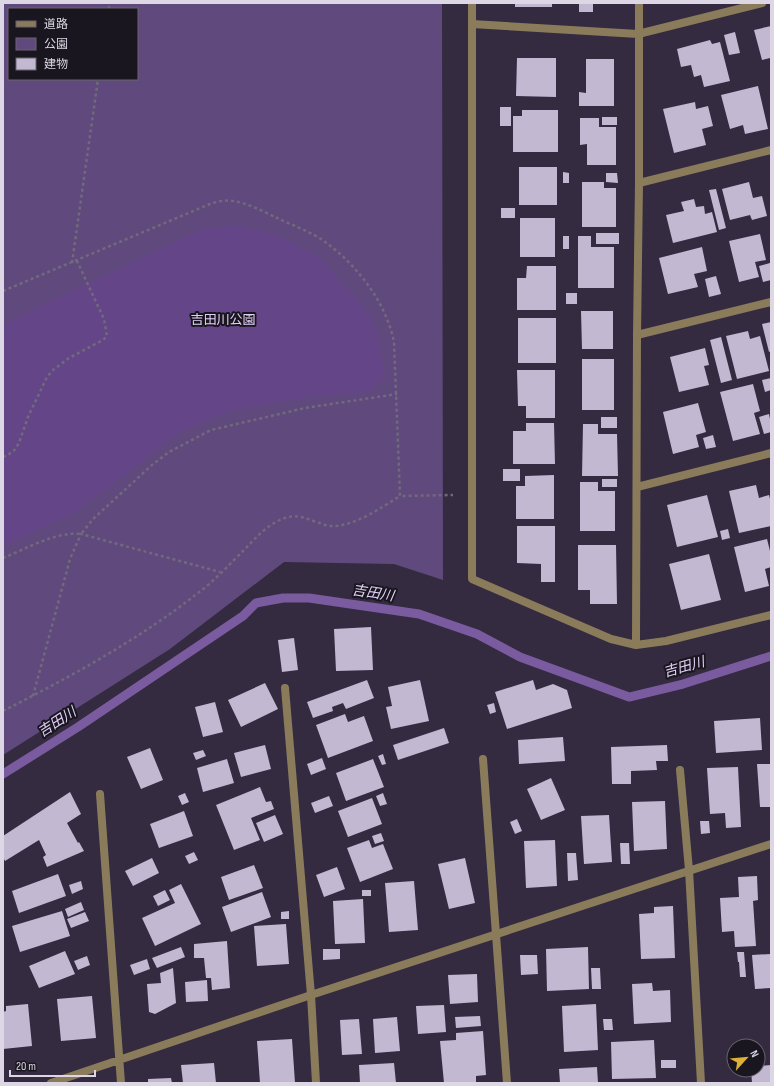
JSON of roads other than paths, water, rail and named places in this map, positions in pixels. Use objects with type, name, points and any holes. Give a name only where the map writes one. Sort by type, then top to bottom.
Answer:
[{"type":"street","points":[[472,3],[472,579],[611,639],[636,645],[666,641],[771,615]]},
{"type":"street","points":[[636,645],[639,3]]},
{"type":"street","points":[[472,24],[638,34],[762,3]]},
{"type":"street","points":[[639,183],[771,150]]},
{"type":"street","points":[[637,335],[771,302]]},
{"type":"street","points":[[637,487],[771,454]]},
{"type":"street","points":[[285,688],[311,995],[316,1083]]},
{"type":"street","points":[[483,759],[508,1083]]},
{"type":"street","points":[[680,770],[689,870],[701,1083]]},
{"type":"street","points":[[100,794],[121,1083]]},
{"type":"street","points":[[51,1083],[120,1061],[311,995],[771,844]]},
{"type":"waterway","name":"吉田川","points":[[3,774],[78,727],[243,616],[256,603],[283,598],[309,598],[419,614],[477,634],[520,657],[629,697],[683,684],[771,656]]},
{"type":"park label","name":"吉田川公園","points":[[223,320]]}]
